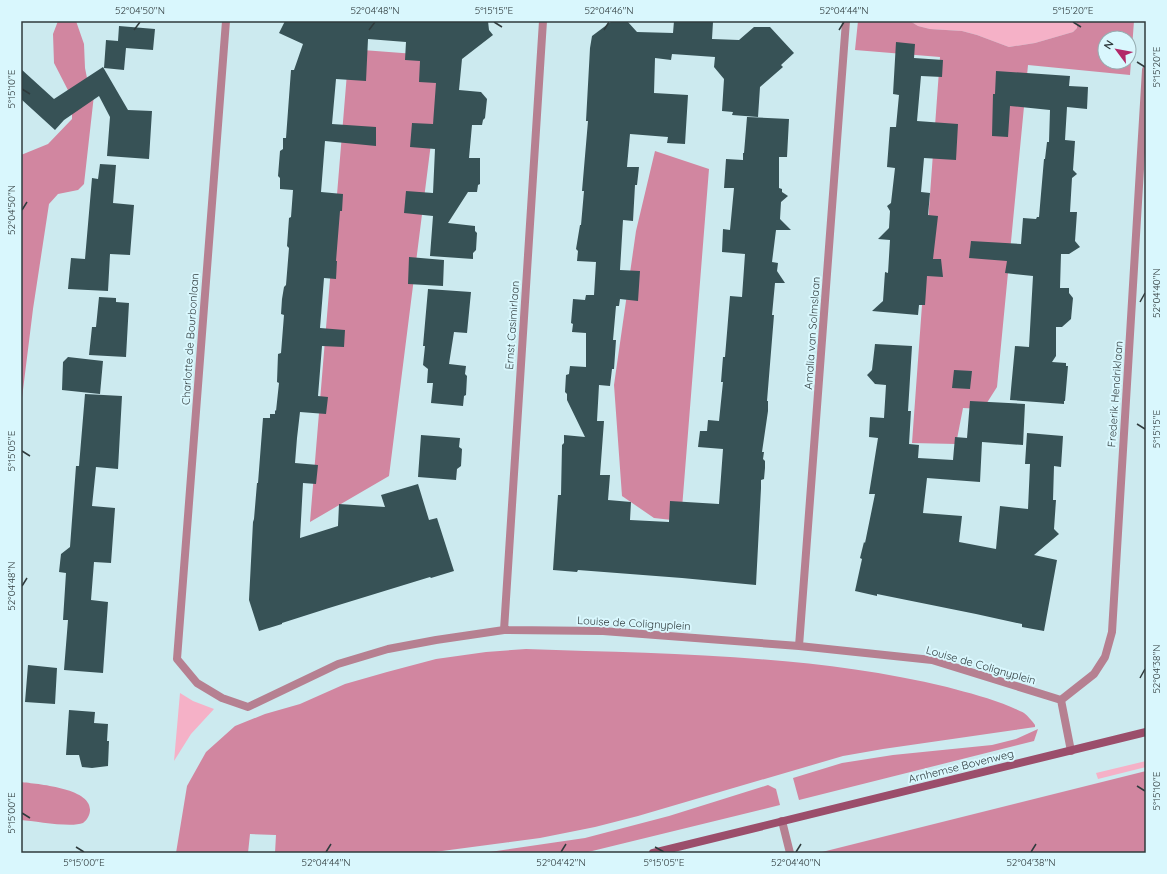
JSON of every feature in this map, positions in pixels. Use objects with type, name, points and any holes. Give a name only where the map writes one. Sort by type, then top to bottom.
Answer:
[{"type":"main road","name":"Arnhemse Bovenweg","points":[[653,853],[1146,732]]},
{"type":"street","name":"Charlotte de Bourbonlaan","points":[[177,659],[226,21]]},
{"type":"street","name":"Ernst Casimirlaan","points":[[504,630],[543,21]]},
{"type":"street","name":"Amalia van Solmslaan","points":[[799,646],[846,21]]},
{"type":"street","name":"Frederik Hendriklaan","points":[[1061,700],[1094,674],[1105,657],[1112,632],[1146,70]]},
{"type":"street","name":"Louise de Colignyplein","points":[[177,659],[197,683],[222,698],[248,707],[338,664],[388,649],[504,630],[603,631],[799,646],[932,660],[1061,700]]},
{"type":"street","points":[[1061,700],[1071,751]]},
{"type":"street","points":[[782,821],[790,853]]},
{"type":"shaded area","points":[[58,21],[76,21],[84,44],[87,78],[94,95],[84,184],[78,190],[58,194],[49,204],[33,309],[21,406],[21,155],[48,144],[72,119],[72,98],[54,63],[53,34]]},
{"type":"shaded area","points":[[858,21],[910,21],[918,26],[930,29],[962,31],[1009,47],[1035,43],[1073,32],[1077,28],[1077,21],[1134,21],[1133,30],[1097,30],[1097,70],[1130,70],[1130,75],[1028,65],[997,387],[983,409],[963,408],[956,444],[912,443],[940,57],[855,50]]},
{"type":"shaded area","points":[[910,21],[1077,21],[1077,28],[1073,32],[1035,43],[1009,47],[962,31],[930,29],[918,26]]},
{"type":"shaded area","points":[[349,49],[442,56],[389,476],[310,522]]},
{"type":"shaded area","points":[[655,151],[709,169],[681,521],[654,518],[622,496],[614,385],[636,231]]},
{"type":"shaded area","points":[[526,649],[738,658],[843,668],[895,676],[947,687],[987,698],[1024,713],[1033,722],[1035,727],[843,756],[638,816],[595,827],[540,838],[427,853],[275,853],[276,835],[250,834],[248,853],[176,853],[187,786],[206,752],[235,726],[265,714],[300,704],[345,684],[436,659],[486,652]]},
{"type":"shaded area","points":[[180,693],[193,701],[214,709],[191,734],[174,761]]},
{"type":"shaded area","points":[[1038,729],[1034,741],[799,800],[793,778],[842,763],[893,755],[992,745],[1016,739]]},
{"type":"shaded area","points":[[1146,761],[1146,767],[1098,779],[1096,773]]},
{"type":"shaded area","points":[[1146,771],[1146,853],[818,853]]},
{"type":"shaded area","points":[[21,782],[62,788],[73,792],[82,797],[88,803],[90,810],[88,817],[83,823],[70,825],[21,820]]},
{"type":"shaded area","points":[[768,785],[776,789],[780,805],[584,853],[483,853],[585,838],[669,816]]},
{"type":"building","points":[[285,21],[488,21],[489,30],[493,35],[462,59],[459,90],[481,92],[487,99],[485,118],[482,125],[472,125],[469,158],[480,158],[480,184],[478,185],[477,192],[468,192],[448,223],[475,226],[475,231],[477,233],[476,250],[473,253],[473,259],[430,256],[433,216],[404,213],[406,191],[433,193],[435,149],[410,147],[412,123],[433,124],[436,83],[419,82],[420,61],[405,60],[406,42],[368,39],[366,81],[336,79],[332,124],[376,127],[376,146],[325,141],[321,192],[343,194],[342,211],[340,211],[336,279],[324,278],[320,328],[345,330],[344,347],[322,346],[318,396],[328,397],[326,414],[300,412],[295,463],[318,465],[316,484],[303,483],[300,538],[338,526],[339,504],[385,507],[381,495],[418,484],[429,520],[437,518],[454,571],[329,608],[259,631],[249,600],[253,522],[258,483],[263,418],[270,418],[270,414],[275,414],[275,410],[276,411],[279,383],[277,382],[278,354],[281,353],[284,315],[281,314],[282,299],[284,287],[286,285],[289,248],[287,246],[289,218],[291,217],[293,190],[280,189],[280,178],[278,176],[280,151],[283,149],[283,138],[286,138],[291,70],[294,70],[303,44],[279,33]]},
{"type":"building","points":[[612,21],[627,21],[637,32],[673,33],[674,21],[713,22],[712,39],[739,40],[754,27],[770,27],[794,53],[781,65],[783,67],[760,87],[758,117],[732,115],[733,112],[722,111],[724,79],[714,67],[715,57],[672,54],[671,60],[655,58],[654,93],[688,95],[685,144],[667,143],[668,137],[630,134],[627,167],[639,167],[637,185],[635,185],[633,221],[623,220],[620,270],[640,271],[638,301],[620,299],[619,306],[616,306],[613,340],[616,340],[614,369],[612,369],[610,386],[599,385],[597,421],[604,421],[600,475],[610,475],[608,500],[631,502],[630,520],[669,522],[670,501],[719,504],[723,449],[698,447],[700,431],[707,431],[708,420],[719,421],[723,382],[721,382],[723,357],[725,357],[730,296],[742,297],[745,254],[722,252],[723,229],[730,230],[734,188],[724,188],[726,159],[743,160],[747,117],[789,119],[787,157],[779,157],[779,188],[782,189],[782,192],[788,196],[781,202],[780,219],[791,230],[776,230],[772,262],[778,263],[777,271],[785,283],[775,283],[767,401],[768,411],[762,452],[764,452],[763,459],[765,461],[765,468],[764,479],[761,480],[756,585],[578,570],[577,572],[553,570],[558,495],[561,495],[562,445],[564,443],[564,435],[585,437],[567,400],[567,394],[565,392],[566,375],[569,374],[570,366],[586,367],[586,333],[572,332],[573,324],[571,323],[573,299],[585,300],[586,295],[594,295],[596,262],[577,261],[578,251],[576,249],[581,225],[584,191],[582,191],[588,121],[586,121],[590,48],[592,36]]},
{"type":"building","points":[[119,26],[155,29],[153,50],[126,48],[124,70],[104,68],[106,40],[118,41]]},
{"type":"building","points":[[896,42],[915,44],[914,58],[943,60],[942,77],[921,76],[917,121],[958,124],[956,160],[924,158],[921,192],[930,193],[928,215],[938,216],[933,259],[941,259],[943,277],[927,276],[925,305],[919,305],[918,315],[872,311],[883,301],[885,272],[888,273],[890,240],[878,239],[889,228],[890,211],[887,206],[891,203],[895,168],[887,167],[890,127],[896,127],[899,95],[893,94]]},
{"type":"building","points":[[103,67],[128,110],[152,111],[149,159],[107,156],[110,117],[99,96],[64,120],[55,130],[21,99],[21,69],[54,99]]},
{"type":"building","points":[[996,71],[1070,76],[1069,86],[1088,87],[1087,109],[1067,107],[1065,140],[1075,141],[1073,170],[1077,174],[1072,178],[1070,212],[1077,212],[1075,241],[1080,247],[1069,254],[1061,254],[1060,288],[1069,288],[1069,293],[1073,298],[1071,319],[1062,327],[1056,327],[1056,356],[1052,362],[1066,363],[1066,366],[1068,366],[1064,404],[1010,400],[1015,346],[1029,347],[1033,276],[1005,273],[1007,261],[969,258],[971,241],[1021,244],[1023,218],[1036,219],[1039,217],[1044,159],[1047,142],[1049,142],[1050,110],[1010,106],[1008,137],[992,136],[993,94],[995,94]]},
{"type":"building","points":[[100,164],[116,165],[113,203],[134,205],[130,255],[110,254],[108,291],[68,289],[71,258],[85,259],[92,178],[98,179]]},
{"type":"building","points":[[409,257],[444,260],[443,286],[408,284]]},
{"type":"building","points":[[428,289],[471,292],[467,333],[454,332],[449,364],[466,366],[466,395],[464,396],[463,406],[431,403],[433,383],[427,383],[428,369],[423,365],[425,346],[423,346]]},
{"type":"building","points":[[99,297],[116,298],[116,302],[129,303],[126,357],[89,355],[92,327],[96,327]]},
{"type":"building","points":[[875,344],[912,346],[908,411],[911,411],[909,444],[919,445],[918,458],[953,460],[955,437],[967,438],[970,401],[1025,404],[1023,445],[982,442],[980,482],[927,478],[923,513],[962,516],[959,542],[996,549],[1000,506],[1028,509],[1030,464],[1025,464],[1027,433],[1063,436],[1061,467],[1054,466],[1053,500],[1056,500],[1054,529],[1059,534],[1034,555],[1057,560],[1044,631],[1022,627],[1022,624],[976,614],[855,591],[862,559],[860,558],[864,542],[865,543],[875,494],[869,494],[878,438],[869,437],[870,417],[884,418],[886,385],[875,384],[867,375],[872,370]]},
{"type":"building","points":[[68,357],[103,361],[100,394],[62,390],[63,362]]},
{"type":"building","points":[[954,370],[972,371],[970,389],[952,388]]},
{"type":"building","points":[[85,394],[122,396],[118,469],[96,467],[92,506],[115,508],[111,563],[94,562],[91,600],[108,602],[103,673],[64,670],[68,620],[63,620],[66,573],[59,572],[61,554],[70,547],[76,466],[79,466]]},
{"type":"building","points":[[421,435],[460,438],[459,447],[462,449],[461,466],[457,469],[456,480],[418,477]]},
{"type":"building","points":[[28,665],[57,668],[55,704],[25,702]]},
{"type":"building","points":[[69,710],[95,712],[94,723],[108,724],[108,766],[92,768],[82,767],[79,755],[66,755]]}]
